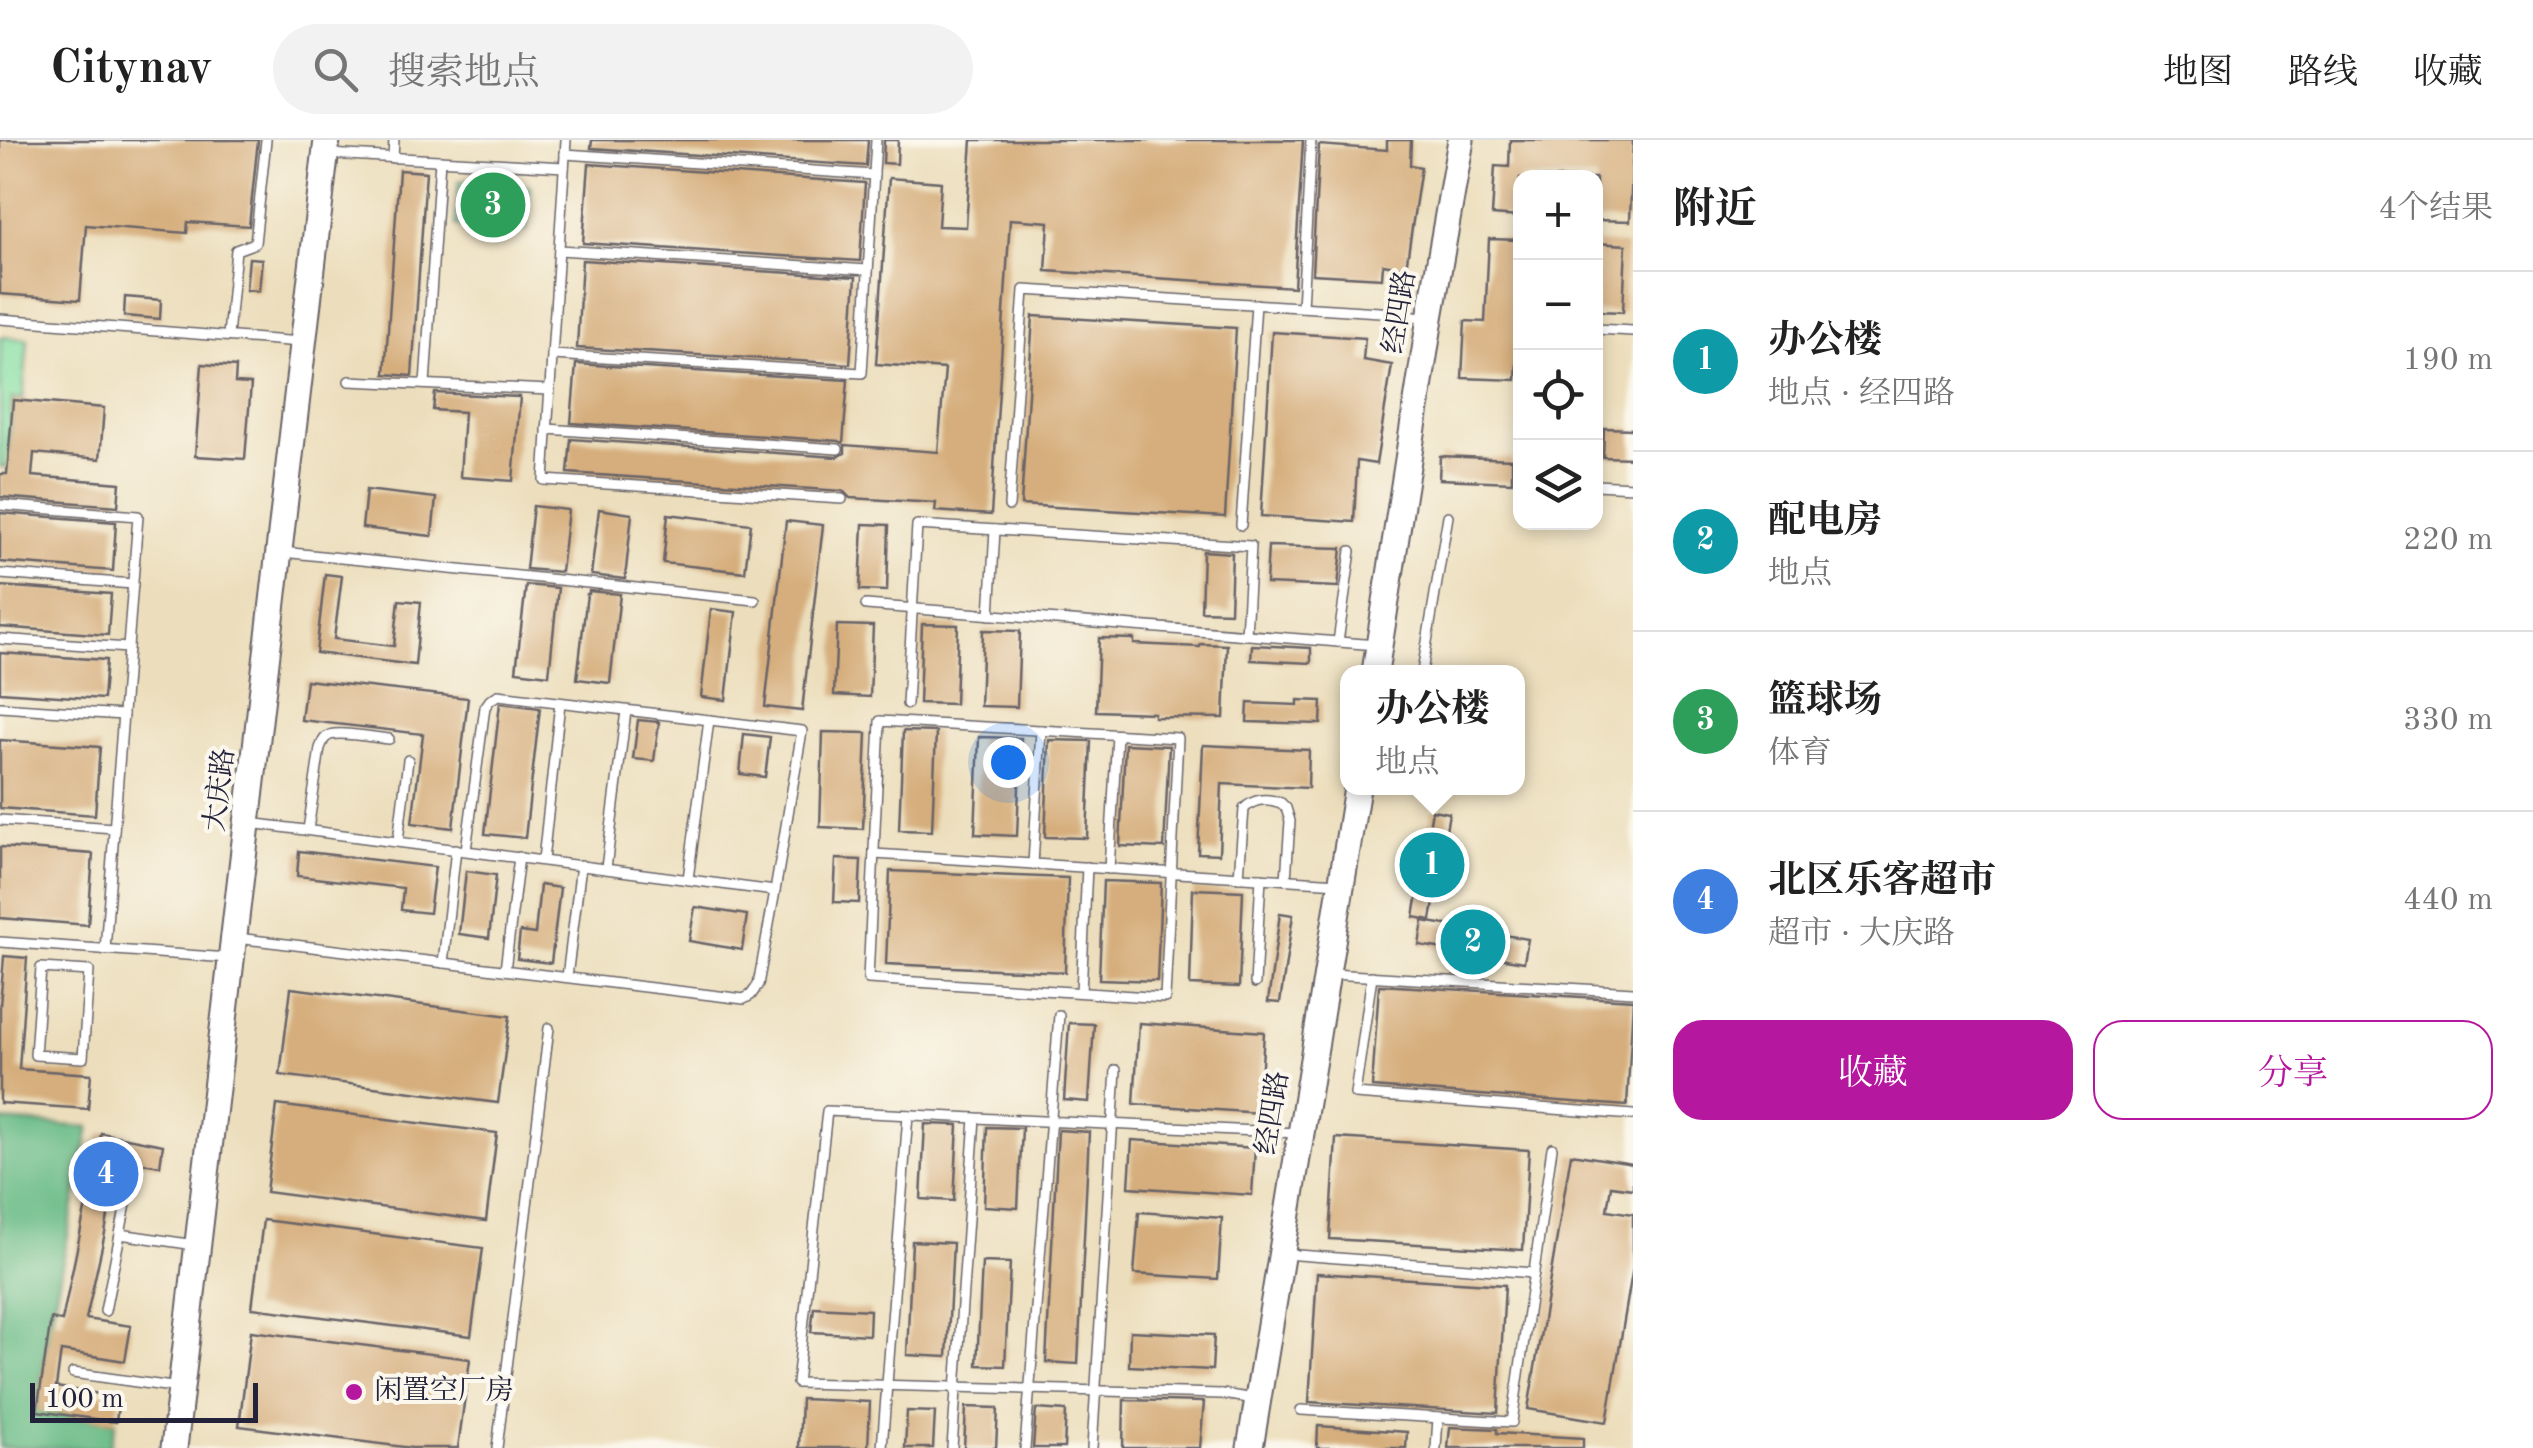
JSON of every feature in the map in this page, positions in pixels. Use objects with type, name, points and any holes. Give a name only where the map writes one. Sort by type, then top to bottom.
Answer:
[{"type":"street","name":"经四路","points":[[1377,665],[1461,140]]},
{"type":"street","name":"大庆路","points":[[174,1448],[327,147]]},
{"type":"street","name":"经四路","points":[[1250,1448],[1356,795]]},
{"type":"lane","points":[[228,336],[236,250],[255,243],[266,140]]},
{"type":"lane","points":[[393,158],[394,140]]},
{"type":"lane","points":[[566,140],[544,480],[842,499]]},
{"type":"lane","points":[[552,355],[862,373],[876,140]]},
{"type":"lane","points":[[1302,307],[1311,140]]},
{"type":"lane","points":[[327,147],[393,158],[564,167]]},
{"type":"lane","points":[[565,154],[874,176]]},
{"type":"lane","points":[[425,384],[440,160]]},
{"type":"lane","points":[[559,250],[868,270]]},
{"type":"lane","points":[[1009,506],[1024,290],[1430,318]]},
{"type":"lane","points":[[1241,524],[1256,304]]},
{"type":"lane","points":[[0,319],[304,342]]},
{"type":"lane","points":[[1603,329],[1633,331]]},
{"type":"lane","points":[[349,380],[550,390]]},
{"type":"lane","points":[[548,429],[838,449]]},
{"type":"lane","points":[[1603,486],[1633,488]]},
{"type":"lane","points":[[0,506],[138,516],[104,950]]},
{"type":"lane","points":[[1423,665],[1448,516]]},
{"type":"lane","points":[[907,704],[917,524],[1252,546],[1246,635]]},
{"type":"lane","points":[[990,615],[994,530]]},
{"type":"lane","points":[[1338,642],[1351,551]]},
{"type":"lane","points":[[279,552],[754,600]]},
{"type":"lane","points":[[0,574],[133,584]]},
{"type":"lane","points":[[866,605],[1380,645]]},
{"type":"lane","points":[[0,639],[128,648]]},
{"type":"lane","points":[[0,942],[104,950],[233,948],[443,963],[744,998],[758,986],[802,731],[498,696],[490,700],[443,963]]},
{"type":"lane","points":[[543,860],[560,703]]},
{"type":"lane","points":[[0,706],[123,715]]},
{"type":"lane","points":[[606,868],[626,710]]},
{"type":"lane","points":[[688,879],[709,720]]},
{"type":"lane","points":[[880,721],[1117,735],[1178,738],[1165,998],[868,979],[880,721]]},
{"type":"lane","points":[[1033,864],[1040,730]]},
{"type":"lane","points":[[308,830],[324,739],[342,734],[389,739]]},
{"type":"lane","points":[[1109,869],[1117,735]]},
{"type":"lane","points":[[398,842],[408,760]]},
{"type":"lane","points":[[1239,877],[1244,809],[1264,799],[1281,803],[1289,814],[1286,880]]},
{"type":"lane","points":[[0,820],[114,828]]},
{"type":"lane","points":[[248,822],[776,891]]},
{"type":"lane","points":[[874,854],[1342,884]]},
{"type":"lane","points":[[505,970],[520,857]]},
{"type":"lane","points":[[566,977],[581,865]]},
{"type":"lane","points":[[1080,992],[1088,867]]},
{"type":"lane","points":[[1254,983],[1261,878]]},
{"type":"lane","points":[[62,969],[64,947]]},
{"type":"lane","points":[[41,968],[62,969],[89,971],[83,1058],[35,1055],[41,968]]},
{"type":"lane","points":[[1327,974],[1633,992]]},
{"type":"lane","points":[[1372,976],[1355,1094],[1633,1115]]},
{"type":"lane","points":[[1025,1448],[1059,1015]]},
{"type":"lane","points":[[498,1448],[549,1028]]},
{"type":"lane","points":[[1092,1448],[1116,1070]]},
{"type":"lane","points":[[1258,1400],[1222,1394],[797,1383],[827,1111],[1302,1133]]},
{"type":"lane","points":[[882,1448],[908,1115]]},
{"type":"lane","points":[[952,1448],[975,1118]]},
{"type":"lane","points":[[1301,1410],[1512,1422],[1552,1148]]},
{"type":"lane","points":[[105,1311],[132,1168]]},
{"type":"lane","points":[[120,1234],[198,1246]]},
{"type":"lane","points":[[1282,1254],[1534,1273]]},
{"type":"lane","points":[[73,1373],[181,1388]]},
{"type":"lane","points":[[1436,1448],[1438,1418]]},
{"type":"green space","points":[[459,181],[530,186],[527,230],[456,225]]},
{"type":"green space","points":[[0,337],[28,339],[23,399],[12,399],[7,467],[0,467]]},
{"type":"green space","points":[[0,1121],[90,1127],[37,1410],[116,1422],[109,1448],[0,1448]]},
{"type":"building","points":[[0,140],[258,140],[249,226],[188,222],[187,233],[86,225],[80,300],[0,294]]},
{"type":"building","points":[[592,140],[868,140],[866,166],[591,148]]},
{"type":"building","points":[[884,140],[898,140],[897,164],[883,163]]},
{"type":"building","points":[[972,140],[1303,140],[1294,287],[1046,271],[1049,222],[1010,219],[991,515],[935,511],[936,503],[850,498],[843,491],[568,473],[571,439],[837,457],[845,453],[845,445],[938,452],[945,369],[876,364],[889,178],[941,182],[938,226],[966,227]]},
{"type":"building","points":[[1387,140],[1411,140],[1410,165],[1421,167],[1406,268],[1383,264],[1382,278],[1312,274],[1319,145],[1387,150]]},
{"type":"building","points":[[1510,140],[1633,140],[1630,221],[1603,220],[1603,170],[1513,170],[1513,216],[1492,215],[1495,166],[1509,167]]},
{"type":"building","points":[[589,164],[865,183],[860,261],[583,243]]},
{"type":"building","points":[[399,170],[426,172],[412,376],[385,374]]},
{"type":"building","points":[[1489,239],[1513,240],[1513,380],[1462,378],[1465,321],[1485,322]]},
{"type":"building","points":[[1603,243],[1626,245],[1623,312],[1603,311]]},
{"type":"building","points":[[249,258],[262,259],[259,291],[246,290]]},
{"type":"building","points":[[582,260],[856,277],[850,364],[577,348]]},
{"type":"building","points":[[125,297],[161,300],[160,319],[124,316]]},
{"type":"building","points":[[1033,316],[1236,328],[1225,517],[1021,505]]},
{"type":"building","points":[[1272,332],[1365,338],[1363,360],[1392,365],[1376,464],[1357,461],[1354,522],[1261,516]]},
{"type":"building","points":[[202,364],[236,367],[235,383],[251,384],[245,459],[195,456]]},
{"type":"building","points":[[576,364],[848,380],[843,443],[571,423]]},
{"type":"building","points":[[435,393],[520,397],[513,481],[460,477],[464,412],[433,410]]},
{"type":"building","points":[[13,400],[104,408],[100,459],[34,453],[32,476],[120,483],[118,506],[0,497],[0,474],[7,474]]},
{"type":"building","points":[[1604,428],[1633,429],[1633,458],[1603,457]]},
{"type":"building","points":[[1440,456],[1512,459],[1512,482],[1439,479]]},
{"type":"building","points":[[366,490],[436,498],[432,536],[362,528]]},
{"type":"building","points":[[533,506],[568,510],[561,572],[526,569]]},
{"type":"building","points":[[599,509],[632,514],[625,579],[591,575]]},
{"type":"building","points":[[0,513],[116,522],[113,571],[0,562]]},
{"type":"building","points":[[668,514],[751,524],[745,572],[663,563]]},
{"type":"building","points":[[786,521],[823,525],[802,711],[765,707]]},
{"type":"building","points":[[863,524],[889,525],[887,591],[860,590]]},
{"type":"building","points":[[1268,546],[1342,548],[1338,587],[1266,584]]},
{"type":"building","points":[[1203,551],[1232,553],[1230,612],[1201,611]]},
{"type":"building","points":[[325,574],[342,576],[334,639],[394,646],[399,600],[421,602],[415,665],[316,653]]},
{"type":"building","points":[[526,585],[558,588],[549,675],[516,671]]},
{"type":"building","points":[[0,586],[111,594],[108,635],[0,627]]},
{"type":"building","points":[[589,591],[620,594],[610,683],[577,679]]},
{"type":"building","points":[[711,609],[736,612],[726,700],[701,697]]},
{"type":"building","points":[[922,624],[958,625],[955,704],[919,703]]},
{"type":"building","points":[[837,625],[873,626],[870,697],[834,695]]},
{"type":"building","points":[[983,630],[1020,631],[1017,707],[980,706]]},
{"type":"building","points":[[1099,638],[1134,639],[1134,644],[1227,645],[1224,718],[1096,711]]},
{"type":"building","points":[[1252,645],[1311,648],[1311,663],[1251,660]]},
{"type":"building","points":[[0,653],[106,660],[103,699],[0,692]]},
{"type":"building","points":[[306,680],[468,698],[453,828],[412,823],[423,734],[301,720]]},
{"type":"building","points":[[1298,700],[1322,701],[1321,724],[1247,722],[1248,703],[1298,705]]},
{"type":"building","points":[[500,703],[540,708],[525,838],[485,834]]},
{"type":"building","points":[[638,720],[659,722],[654,761],[633,759]]},
{"type":"building","points":[[903,731],[936,732],[932,831],[899,830]]},
{"type":"building","points":[[823,732],[867,733],[863,829],[820,827]]},
{"type":"building","points":[[744,734],[770,737],[765,777],[740,774]]},
{"type":"building","points":[[979,737],[1021,738],[1017,836],[975,834]]},
{"type":"building","points":[[0,740],[100,747],[95,815],[0,808]]},
{"type":"building","points":[[1049,740],[1091,741],[1087,838],[1045,837]]},
{"type":"building","points":[[1125,744],[1169,746],[1164,848],[1120,846]]},
{"type":"building","points":[[1203,745],[1309,750],[1308,788],[1222,784],[1219,854],[1198,853]]},
{"type":"building","points":[[1432,810],[1449,813],[1431,920],[1414,917]]},
{"type":"building","points":[[0,847],[93,854],[88,925],[0,918]]},
{"type":"building","points":[[299,851],[435,867],[429,913],[401,910],[403,888],[297,876]]},
{"type":"building","points":[[836,859],[861,860],[859,903],[834,902]]},
{"type":"building","points":[[466,871],[496,875],[489,938],[459,934]]},
{"type":"building","points":[[890,871],[1068,878],[1065,972],[886,964]]},
{"type":"building","points":[[1103,881],[1161,883],[1157,981],[1099,979]]},
{"type":"building","points":[[540,885],[560,888],[551,963],[517,959],[520,932],[535,934]]},
{"type":"building","points":[[1193,889],[1243,891],[1239,987],[1190,985]]},
{"type":"building","points":[[695,907],[747,915],[742,950],[689,941]]},
{"type":"building","points":[[1280,913],[1293,915],[1280,1003],[1268,1002]]},
{"type":"building","points":[[1423,921],[1528,939],[1524,962],[1419,945]]},
{"type":"building","points":[[4,956],[27,958],[19,1069],[91,1074],[88,1109],[0,1103]]},
{"type":"building","points":[[1379,985],[1633,1000],[1627,1106],[1372,1087]]},
{"type":"building","points":[[291,988],[510,1016],[498,1103],[280,1075]]},
{"type":"building","points":[[1069,1023],[1094,1024],[1089,1102],[1064,1100]]},
{"type":"building","points":[[1139,1023],[1264,1032],[1259,1113],[1134,1104]]},
{"type":"building","points":[[277,1105],[497,1133],[486,1221],[266,1192]]},
{"type":"building","points":[[925,1124],[958,1125],[954,1201],[921,1199]]},
{"type":"building","points":[[987,1127],[1022,1128],[1018,1208],[984,1206]]},
{"type":"building","points":[[1058,1130],[1089,1132],[1078,1364],[1046,1362]]},
{"type":"building","points":[[101,1133],[163,1145],[160,1166],[118,1159],[86,1319],[131,1326],[125,1361],[61,1351],[56,1387],[119,1397],[116,1422],[37,1411],[51,1319],[62,1321]]},
{"type":"building","points":[[1336,1138],[1529,1150],[1523,1250],[1330,1239]]},
{"type":"building","points":[[1132,1140],[1255,1148],[1252,1195],[1129,1187]]},
{"type":"building","points":[[1571,1154],[1633,1164],[1633,1189],[1611,1186],[1607,1210],[1633,1214],[1633,1267],[1607,1422],[1528,1409]]},
{"type":"building","points":[[1139,1212],[1222,1218],[1218,1279],[1134,1274]]},
{"type":"building","name":"闲置空厂房","points":[[263,1220],[483,1248],[471,1336],[252,1308]]},
{"type":"building","points":[[912,1241],[953,1243],[947,1357],[907,1355]]},
{"type":"building","points":[[982,1262],[1010,1263],[1005,1366],[977,1365]]},
{"type":"building","points":[[1317,1273],[1505,1285],[1498,1413],[1309,1402]]},
{"type":"building","points":[[814,1307],[870,1310],[869,1335],[811,1332]]},
{"type":"building","name":"闲置空厂房","points":[[251,1331],[470,1359],[458,1448],[412,1448],[239,1426]]},
{"type":"building","points":[[1130,1331],[1214,1335],[1212,1370],[1129,1366]]},
{"type":"building","points":[[801,1399],[870,1402],[868,1448],[799,1448]]},
{"type":"building","points":[[1124,1400],[1204,1402],[1200,1448],[1123,1448]]},
{"type":"building","points":[[966,1407],[998,1408],[996,1448],[964,1448]]},
{"type":"building","points":[[1036,1409],[1066,1411],[1064,1448],[1033,1448]]},
{"type":"building","points":[[907,1411],[935,1412],[933,1448],[905,1448]]},
{"type":"building","points":[[1318,1426],[1407,1432],[1406,1448],[1317,1448]]},
{"type":"building","points":[[1450,1427],[1583,1438],[1583,1448],[1448,1448]]},
{"type":"place","name":"篮球场","points":[[493,205]]},
{"type":"place","name":"办公楼","points":[[1432,865]]},
{"type":"place","name":"配电房","points":[[1473,942]]},
{"type":"place","name":"北区乐客超市","points":[[106,1174]]},
{"type":"place","name":"闲置空厂房","points":[[354,1392]]}]
